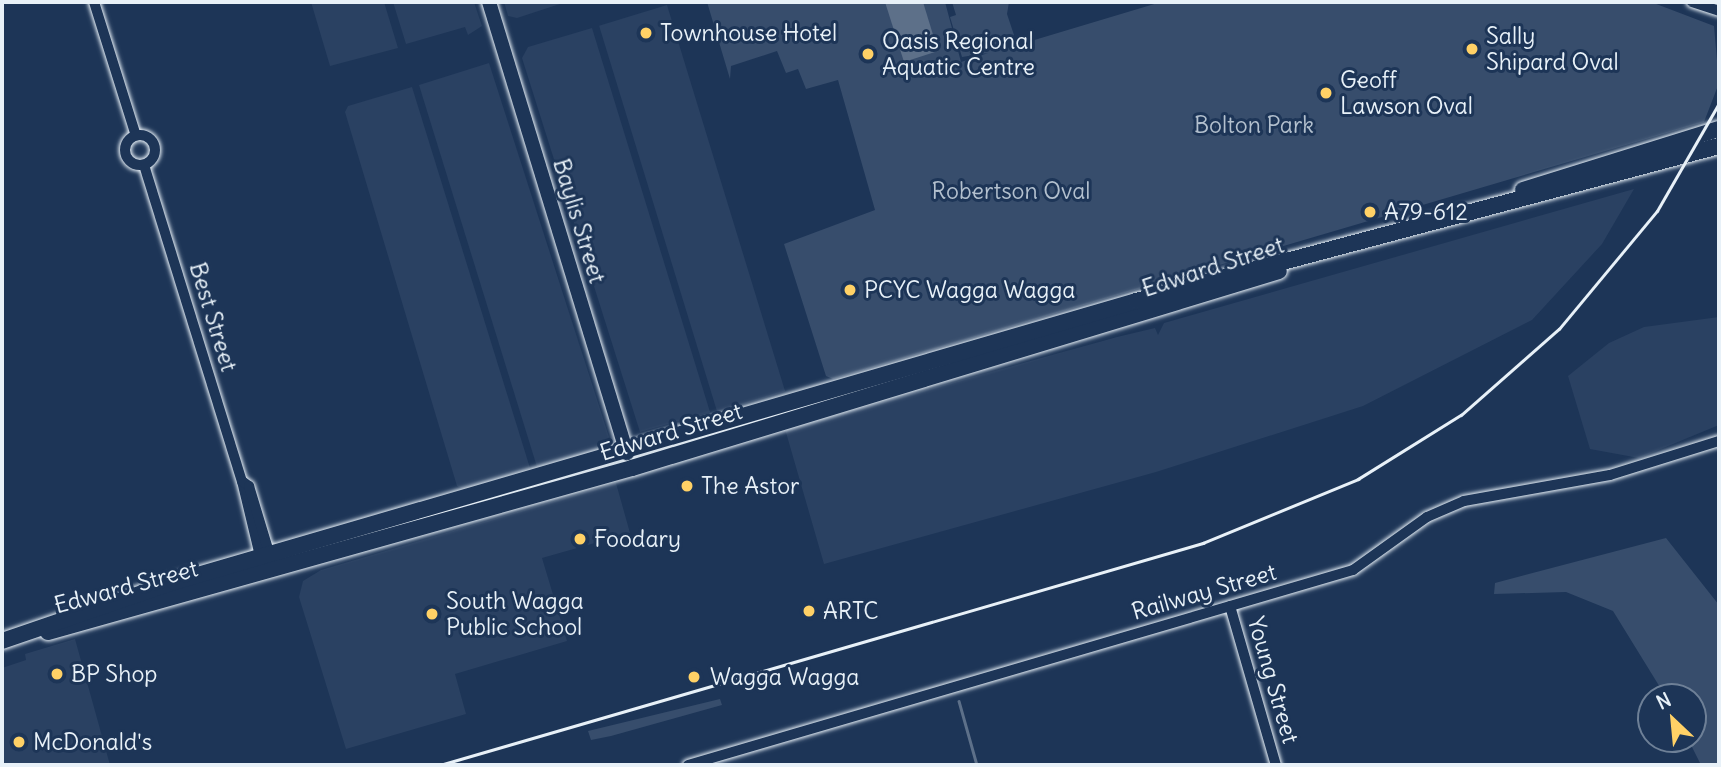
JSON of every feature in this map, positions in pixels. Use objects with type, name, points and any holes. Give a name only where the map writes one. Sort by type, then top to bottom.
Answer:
[{"type":"highway","name":"Edward Street","points":[[1392,235],[1719,129]]},
{"type":"highway","name":"Edward Street","points":[[2,641],[70,615],[268,564],[630,460],[1253,268],[1392,235],[1719,146]]},
{"type":"main road","name":"Baylis Street","points":[[489,2],[630,460]]},
{"type":"street","points":[[94,2],[136,136]]},
{"type":"street","points":[[1692,2],[1719,11]]},
{"type":"street","points":[[136,136],[145,136],[155,146],[152,160],[144,165],[126,155],[126,146],[136,136]]},
{"type":"street","name":"Best Street","points":[[144,165],[268,564]]},
{"type":"street","name":"Railway Street","points":[[688,765],[1364,566],[1427,517],[1464,501],[1610,475],[1719,441]]},
{"type":"street","name":"Young Street","points":[[1230,606],[1276,765]]},
{"type":"shaded area","points":[[311,2],[384,2],[398,48],[330,66]]},
{"type":"shaded area","points":[[393,2],[474,2],[482,26],[468,35],[465,27],[406,44]]},
{"type":"shaded area","points":[[504,2],[566,2],[517,18],[508,16]]},
{"type":"shaded area","points":[[885,2],[923,2],[938,51],[904,62]]},
{"type":"shaded area","points":[[667,5],[785,391],[717,412],[599,26]]},
{"type":"shaded area","points":[[592,28],[710,412],[640,432],[522,58],[528,47]]},
{"type":"shaded area","points":[[489,63],[609,437],[602,450],[537,467],[419,85]]},
{"type":"shaded area","points":[[412,87],[530,468],[465,490],[457,486],[345,112],[348,106]]},
{"type":"shaded area","points":[[1634,189],[1602,244],[1532,320],[1363,406],[1156,472],[824,564],[785,429],[1117,337],[1155,328],[1158,335],[1164,323]]},
{"type":"shaded area","points":[[1719,317],[1719,425],[1639,458],[1590,449],[1568,376],[1609,343],[1644,327]]},
{"type":"shaded area","name":"South Wagga Public School","points":[[616,483],[630,533],[542,558],[567,641],[455,674],[466,714],[346,749],[299,597],[303,581],[321,570]]},
{"type":"shaded area","points":[[75,639],[110,765],[4,765],[2,668],[26,660],[25,654]]},
{"type":"green space","points":[[707,2],[945,2],[961,62],[988,53],[962,57],[950,17],[956,15],[952,2],[1009,2],[1007,14],[1014,35],[1001,50],[1161,2],[1651,2],[1714,26],[1719,83],[1704,122],[833,379],[826,376],[784,244],[875,210],[838,80],[806,89],[798,69],[786,73],[777,51],[731,66],[730,79]]},
{"type":"green space","points":[[1666,538],[1719,605],[1719,765],[1701,765],[1695,753],[1707,753],[1707,683],[1657,683],[1613,611],[1566,592],[1494,594],[1495,583]]},
{"type":"green space","points":[[720,699],[722,705],[611,736],[591,740],[588,731]]},
{"type":"waterway","points":[[959,701],[977,765]]},
{"type":"railway","points":[[440,765],[1203,543],[1358,479],[1461,415],[1559,329],[1657,211],[1719,103]]},
{"type":"place","name":"Townhouse Hotel","points":[[646,33]]},
{"type":"place","name":"Sally Shipard Oval","points":[[1472,49]]},
{"type":"place","name":"Oasis Regional Aquatic Centre","points":[[868,54]]},
{"type":"place","name":"Geoff Lawson Oval","points":[[1326,93]]},
{"type":"place","name":"A79-612","points":[[1370,212]]},
{"type":"place","name":"PCYC Wagga Wagga","points":[[850,290]]},
{"type":"place","name":"The Astor","points":[[687,486]]},
{"type":"place","name":"Foodary","points":[[580,539]]},
{"type":"place","name":"ARTC","points":[[809,611]]},
{"type":"place","name":"South Wagga Public School","points":[[432,614]]},
{"type":"place","name":"BP Shop","points":[[57,674]]},
{"type":"place","name":"Wagga Wagga","points":[[694,677]]},
{"type":"place","name":"McDonald's","points":[[19,742]]},
{"type":"park label","name":"Bolton Park","points":[[1254,125]]},
{"type":"park label","name":"Robertson Oval","points":[[1011,191]]}]
